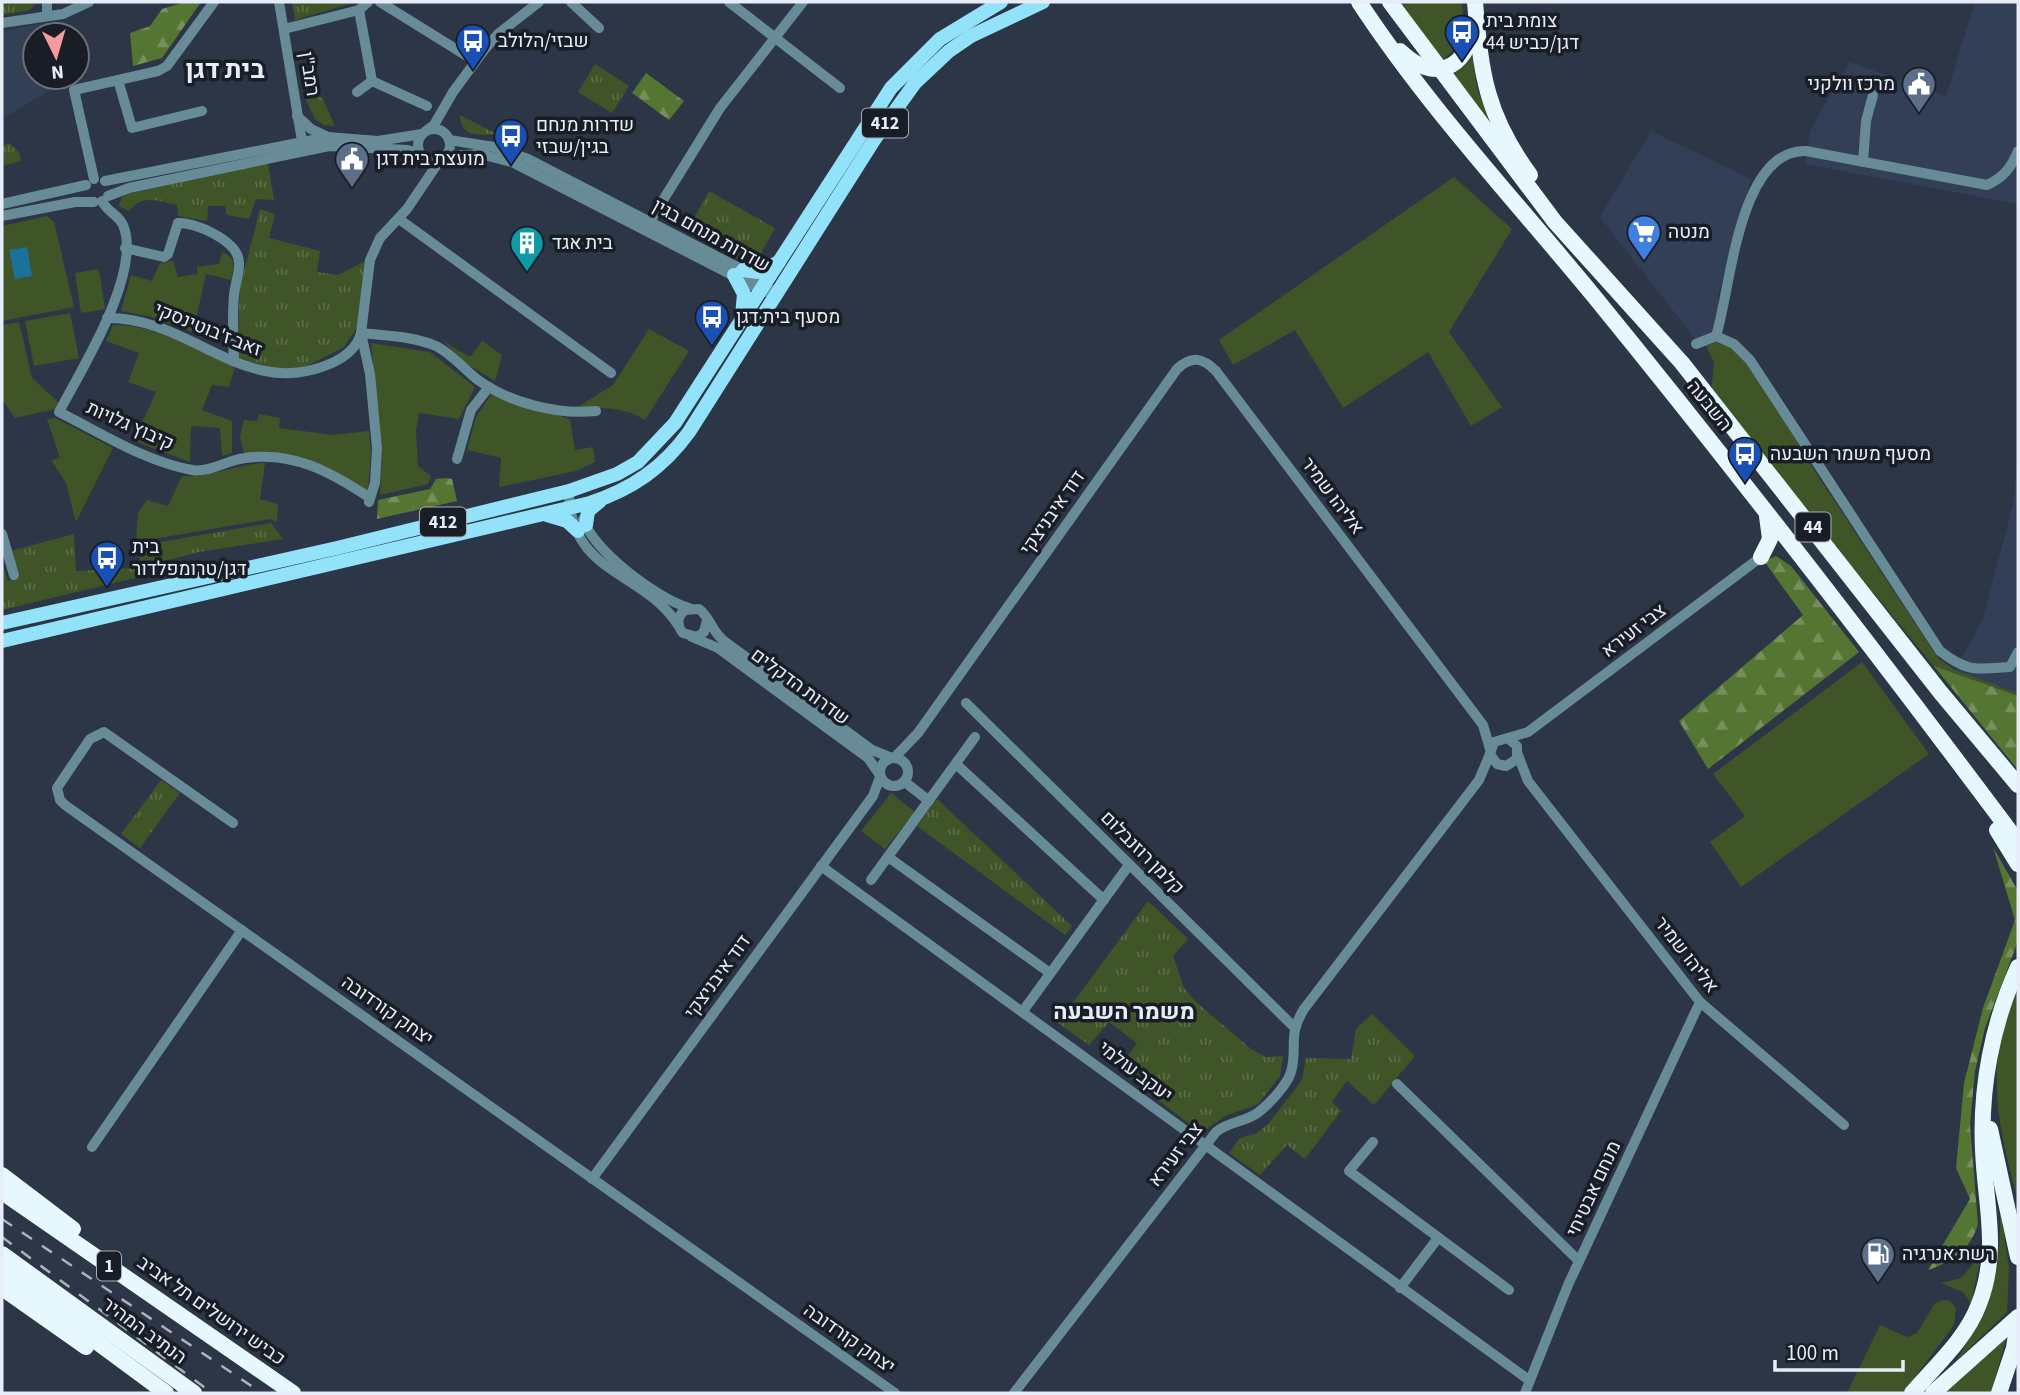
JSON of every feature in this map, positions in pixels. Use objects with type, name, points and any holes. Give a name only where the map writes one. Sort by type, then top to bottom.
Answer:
[{"type":"highway","name":"השבעה","points":[[1359,2],[1452,130],[1592,294],[1798,554],[2018,842]]},
{"type":"highway","name":"השבעה","points":[[1390,2],[1547,212],[1682,363],[1941,693],[2018,785]]},
{"type":"highway","points":[[1378,30],[1412,63],[1422,68],[1439,70],[1451,65],[1466,50],[1476,8]]},
{"type":"highway","points":[[1476,8],[1486,90],[1497,124],[1516,156],[1600,270]]},
{"type":"highway","points":[[1761,557],[1770,539],[1766,514]]},
{"type":"highway","points":[[1761,557],[1782,549],[1798,554]]},
{"type":"highway","points":[[1930,724],[2018,864]]},
{"type":"highway","points":[[1912,1393],[1965,1331],[1985,1286],[1992,1226],[1983,1153],[1985,1096],[1995,1029],[2018,967]]},
{"type":"highway","points":[[1985,1096],[2018,1257]]},
{"type":"highway","points":[[2,1174],[216,1340]]},
{"type":"highway","name":"כביש ירושלים תל אביב","points":[[2,1192],[293,1393]]},
{"type":"highway","name":"הנתיב המהיר","points":[[2,1254],[194,1393]]},
{"type":"highway","points":[[2,1272],[166,1393]]},
{"type":"highway","points":[[2,1288],[154,1393]]},
{"type":"highway","points":[[1933,1393],[1984,1345],[2018,1319]]},
{"type":"highway","points":[[1999,1393],[2014,1349],[2018,1319]]},
{"type":"main road","name":"412","points":[[2,641],[574,507],[604,498],[644,478],[677,448],[767,290],[780,261],[860,131],[904,73],[940,39],[1001,2]]},
{"type":"main road","name":"412","points":[[2,623],[337,548],[569,491],[617,474],[652,450],[675,423],[741,319],[767,290],[915,83],[971,36],[1043,2]]},
{"type":"main road","points":[[741,319],[744,294],[738,273],[758,272],[780,261]]},
{"type":"main road","points":[[542,514],[582,528],[588,511],[604,498]]},
{"type":"street","points":[[47,2],[47,16]]},
{"type":"street","points":[[2,23],[63,14],[89,2]]},
{"type":"street","points":[[101,200],[87,197],[95,182],[74,90],[158,71],[167,66],[214,2]]},
{"type":"street","name":"רמב\"ן","points":[[279,2],[303,147]]},
{"type":"street","points":[[284,29],[359,10],[368,2]]},
{"type":"street","points":[[380,2],[475,61]]},
{"type":"street","points":[[419,187],[422,156],[418,145],[424,133],[434,125],[475,61],[498,34],[539,2]]},
{"type":"street","points":[[571,2],[599,28]]},
{"type":"street","points":[[729,2],[840,88]]},
{"type":"street","points":[[647,226],[720,108],[803,2]]},
{"type":"street","points":[[359,10],[372,81]]},
{"type":"street","points":[[118,80],[132,128],[202,111]]},
{"type":"street","points":[[357,92],[372,81]]},
{"type":"street","points":[[372,81],[427,106]]},
{"type":"street","points":[[1863,162],[1866,121],[1873,95]]},
{"type":"street","points":[[448,100],[445,125],[449,138],[443,158],[419,187],[399,219],[373,249],[361,333],[420,341],[436,346],[489,387],[549,409],[576,413],[596,411]]},
{"type":"street","points":[[297,116],[312,129],[328,136],[386,141],[436,129],[449,138]]},
{"type":"street","points":[[2,216],[75,202],[101,200],[129,188],[303,147],[328,136]]},
{"type":"street","name":"שדרות מנחם בגין","points":[[449,138],[515,153],[767,290]]},
{"type":"street","points":[[2,204],[95,182],[303,147],[408,150],[431,161],[443,158]]},
{"type":"street","points":[[1716,336],[1722,318],[1722,297],[1756,182],[1770,164],[1794,151],[1987,185],[2000,179],[2011,168],[2018,151]]},
{"type":"street","name":"שדרות מנחם בגין","points":[[443,158],[480,154],[512,162],[647,226]]},
{"type":"street","points":[[95,182],[109,188],[101,200]]},
{"type":"street","name":"קיבוץ גלויות","points":[[101,200],[124,228],[125,248],[120,287],[59,412],[149,456],[190,470],[201,471],[244,458],[287,459],[326,471],[369,501],[375,483],[377,448],[370,374],[361,333]]},
{"type":"street","points":[[399,219],[611,373]]},
{"type":"street","points":[[125,248],[164,257],[168,254],[178,223],[186,222],[208,230],[232,248],[239,261],[233,312],[234,361]]},
{"type":"street","name":"זאב ז'בוטינסקי","points":[[107,318],[140,321],[162,327],[234,361],[265,372],[296,374],[316,370],[344,357],[361,333]]},
{"type":"street","points":[[1696,344],[1716,336],[1734,344],[1750,360],[1940,651],[1958,665],[1978,671],[2014,666],[2018,652]]},
{"type":"street","name":"דוד איבניצקי","points":[[893,758],[918,733],[1177,369],[1189,359],[1200,360]]},
{"type":"street","name":"אליהו שמיר","points":[[1200,360],[1216,371],[1483,725],[1490,752]]},
{"type":"street","points":[[457,459],[471,410],[489,387]]},
{"type":"street","points":[[569,491],[574,507],[593,557],[664,606],[683,633],[692,637],[704,632],[708,620],[703,611],[674,603],[610,557],[582,528]]},
{"type":"street","points":[[2,534],[14,575]]},
{"type":"street","name":"צבי זעירא","points":[[1508,739],[1528,732],[1761,557]]},
{"type":"street","points":[[678,625],[682,612],[690,608]]},
{"type":"street","name":"שדרות הדקלים","points":[[708,620],[723,641],[872,750],[893,758]]},
{"type":"street","name":"שדרות הדקלים","points":[[692,637],[718,648],[868,758],[880,776]]},
{"type":"street","name":"קלמן רוזנבלום","points":[[966,702],[1294,1027]]},
{"type":"street","name":"אליהו שמיר","points":[[1483,725],[1508,739]]},
{"type":"street","name":"יצחק קורדובה","points":[[233,823],[104,732],[90,739],[57,788],[60,800],[65,805],[895,1393]]},
{"type":"street","name":"צבי זעירא","points":[[1518,753],[1528,732]]},
{"type":"street","name":"דוד איבניצקי","points":[[907,767],[918,733]]},
{"type":"street","points":[[871,880],[975,737]]},
{"type":"street","points":[[1508,739],[1518,753],[1514,762],[1504,766],[1494,762],[1490,752],[1494,742],[1508,739]]},
{"type":"street","name":"צבי זעירא","points":[[1014,1393],[1204,1146],[1224,1126],[1261,1111],[1287,1079],[1291,1072],[1294,1027],[1304,1009],[1479,780],[1490,752]]},
{"type":"street","name":"אליהו שמיר","points":[[1518,753],[1528,781],[1700,1002],[1844,1125]]},
{"type":"street","points":[[893,758],[904,761],[907,767],[905,782],[892,786],[880,776],[882,764],[893,758]]},
{"type":"street","points":[[956,764],[1104,900]]},
{"type":"street","name":"אליהו שמיר","points":[[1504,766],[1528,781]]},
{"type":"street","name":"צבי זעירא","points":[[1479,780],[1504,766]]},
{"type":"street","name":"דוד איבניצקי","points":[[873,796],[880,776]]},
{"type":"street","points":[[905,782],[929,801]]},
{"type":"street","name":"דוד איבניצקי","points":[[592,1179],[873,796],[884,787],[892,786]]},
{"type":"street","points":[[888,857],[1050,974]]},
{"type":"street","points":[[1023,1011],[1129,865]]},
{"type":"street","name":"יעקב עולמי","points":[[821,866],[1529,1380]]},
{"type":"street","points":[[92,1147],[242,930]]},
{"type":"street","name":"מנחם אבטיחי","points":[[1525,1393],[1579,1261],[1700,1002]]},
{"type":"street","points":[[1397,1084],[1579,1261]]},
{"type":"street","points":[[1373,1142],[1349,1171],[1509,1290]]},
{"type":"street","points":[[1400,1288],[1438,1238]]},
{"type":"shaded area","name":"מרכז וולקני","points":[[1975,2],[2018,2],[2018,204],[1805,164],[1810,131],[1849,62],[1946,96]]},
{"type":"shaded area","points":[[21,27],[21,91],[49,91],[2,119],[2,31]]},
{"type":"shaded area","points":[[1651,131],[1751,179],[1718,295],[1719,316],[1713,334],[1696,340],[1600,217]]},
{"type":"shaded area","points":[[2018,453],[2018,693],[1955,670],[1983,619],[2013,504]]},
{"type":"green space","points":[[2,2],[37,2],[30,10],[2,15]]},
{"type":"green space","points":[[185,2],[201,2],[162,58],[133,66],[130,33],[150,26],[162,9]]},
{"type":"green space","points":[[292,2],[356,2],[295,20]]},
{"type":"green space","points":[[1399,2],[1462,2],[1461,36],[1447,56],[1439,62]]},
{"type":"green space","points":[[1472,54],[1477,88],[1489,121],[1454,75]]},
{"type":"green space","points":[[595,64],[629,86],[612,113],[578,92]]},
{"type":"green space","points":[[646,73],[684,101],[669,120],[632,93]]},
{"type":"green space","points":[[322,97],[335,126],[324,125],[315,119],[306,99]]},
{"type":"green space","points":[[460,115],[497,134],[472,134],[464,128]]},
{"type":"green space","points":[[9,143],[19,152],[21,161],[2,166],[2,147]]},
{"type":"green space","points":[[268,163],[274,200],[256,199],[249,219],[227,215],[225,206],[208,206],[207,221],[178,216],[177,205],[157,201],[140,202],[129,211],[119,206],[122,197],[127,194]]},
{"type":"green space","points":[[1454,177],[1512,229],[1449,332],[1502,407],[1471,426],[1428,352],[1343,408],[1295,330],[1233,365],[1219,340]]},
{"type":"green space","points":[[709,191],[775,228],[753,268],[687,231]]},
{"type":"green space","points":[[260,209],[275,214],[269,238],[320,251],[317,272],[338,275],[365,261],[357,328],[344,347],[307,366],[289,370],[273,369],[237,357],[240,287]]},
{"type":"green space","points":[[47,216],[54,222],[74,307],[2,321],[2,226]]},
{"type":"green space","points":[[222,252],[232,260],[231,280],[206,274],[193,332],[152,317],[121,311],[131,275],[152,281],[160,263],[173,261],[178,277],[197,274],[197,267],[219,264]]},
{"type":"green space","points":[[99,269],[105,309],[81,313],[75,273]]},
{"type":"green space","points":[[70,313],[79,358],[34,366],[25,321]]},
{"type":"green space","points":[[19,322],[32,378],[58,402],[56,409],[15,418],[2,399],[2,325]]},
{"type":"green space","points":[[113,325],[160,334],[235,367],[229,387],[212,385],[202,410],[232,421],[232,453],[222,456],[220,428],[191,426],[190,462],[134,441],[156,392],[128,382],[139,353],[106,341]]},
{"type":"green space","points":[[649,329],[689,351],[645,420],[620,410],[576,408],[613,385]]},
{"type":"green space","points":[[443,341],[470,357],[482,341],[502,355],[495,381],[467,364]]},
{"type":"green space","points":[[1716,342],[1733,346],[1748,361],[1816,473],[1938,658],[1955,670],[2018,693],[2018,769],[1711,395],[1714,362],[1706,346]]},
{"type":"green space","points":[[371,343],[430,352],[475,387],[459,419],[419,413],[416,431],[418,466],[431,476],[428,484],[380,495],[382,447]]},
{"type":"green space","points":[[491,395],[570,419],[575,450],[593,447],[595,462],[576,471],[499,487],[501,458],[467,450],[476,417]]},
{"type":"green space","points":[[259,414],[280,418],[279,428],[333,435],[369,431],[371,452],[368,491],[347,479],[244,453],[240,437],[244,420],[257,421]]},
{"type":"green space","points":[[55,418],[113,448],[76,522],[66,483],[51,460],[60,458],[47,419]]},
{"type":"green space","points":[[265,463],[260,499],[278,504],[277,522],[270,519],[136,542],[138,513],[147,500],[168,506],[182,476],[203,475]]},
{"type":"green space","points":[[436,479],[452,479],[457,501],[377,519],[378,500],[430,489]]},
{"type":"green space","points":[[271,523],[283,539],[199,552],[141,567],[138,546]]},
{"type":"green space","points":[[74,534],[76,571],[136,568],[139,577],[2,610],[2,564],[8,581],[20,576],[10,551]]},
{"type":"green space","points":[[1776,556],[1791,566],[1859,652],[1708,769],[1679,721],[1803,615],[1764,561]]},
{"type":"green space","points":[[1862,662],[1929,754],[1741,887],[1710,842],[1745,816],[1713,774]]},
{"type":"green space","points":[[1934,666],[2018,696],[2018,770]]},
{"type":"green space","points":[[161,780],[180,793],[140,848],[121,834]]},
{"type":"green space","points":[[891,793],[915,812],[885,849],[861,831]]},
{"type":"green space","points":[[937,799],[1072,926],[1065,935],[917,826]]},
{"type":"green space","points":[[1993,847],[2018,891],[2018,941],[1985,1028],[1975,1071],[1970,1124],[1978,1224],[1971,1241],[1959,1253],[1928,1270],[1970,1199],[1956,1168],[1964,1083],[1983,1008],[2015,920]]},
{"type":"green space","points":[[1148,901],[1188,939],[1173,956],[1184,988],[1196,1002],[1251,1049],[1266,1057],[1283,1056],[1280,1076],[1258,1104],[1225,1116],[1201,1133],[1118,1069],[1137,1043],[1109,1022],[1089,1045],[1058,1023]]},
{"type":"green space","points":[[2018,986],[2018,1202],[2004,1146],[1997,1094],[1997,1067],[2007,1014]]},
{"type":"green space","points":[[1372,1014],[1415,1056],[1374,1105],[1347,1081],[1332,1102],[1341,1111],[1305,1159],[1287,1145],[1260,1175],[1229,1153],[1240,1138],[1257,1133],[1268,1124],[1302,1080],[1306,1058],[1351,1059],[1356,1029]]},
{"type":"green space","points":[[2000,1209],[2009,1267],[2007,1312],[1955,1362],[1978,1324],[1992,1290],[1999,1253]]},
{"type":"green space","points":[[1981,1255],[1971,1304],[1963,1292],[1941,1283],[1961,1278]]},
{"type":"green space","points":[[1950,1301],[1956,1308],[1954,1325],[1903,1393],[1847,1393],[1880,1325],[1907,1337],[1917,1333],[1935,1303]]},
{"type":"green space","points":[[2006,1339],[1991,1393],[1944,1393]]},
{"type":"water","points":[[27,247],[32,276],[15,279],[9,250]]},
{"type":"railway","points":[[2,1219],[262,1393]]},
{"type":"railway","points":[[2,1237],[212,1393]]},
{"type":"place","name":"צומת בית דגן/כביש 44","points":[[1462,62]]},
{"type":"place","name":"שבזי/הלולב","points":[[473,71]]},
{"type":"place","name":"מרכז וולקני","points":[[1919,114]]},
{"type":"place","name":"שדרות מנחם בגין/שבזי","points":[[511,166]]},
{"type":"place","name":"מועצת בית דגן","points":[[352,189]]},
{"type":"place","name":"מנטה","points":[[1644,262]]},
{"type":"place","name":"בית אגד","points":[[527,273]]},
{"type":"place","name":"מסעף בית דגן","points":[[712,347]]},
{"type":"place","name":"מסעף משמר השבעה","points":[[1745,484]]},
{"type":"place","name":"בית דגן/טרומפלדור","points":[[107,588]]},
{"type":"place","name":"רשת אנרגיה","points":[[1878,1284]]},
{"type":"district","name":"בית דגן","points":[[225,69]]},
{"type":"district","name":"משמר השבעה","points":[[1124,1011]]}]
